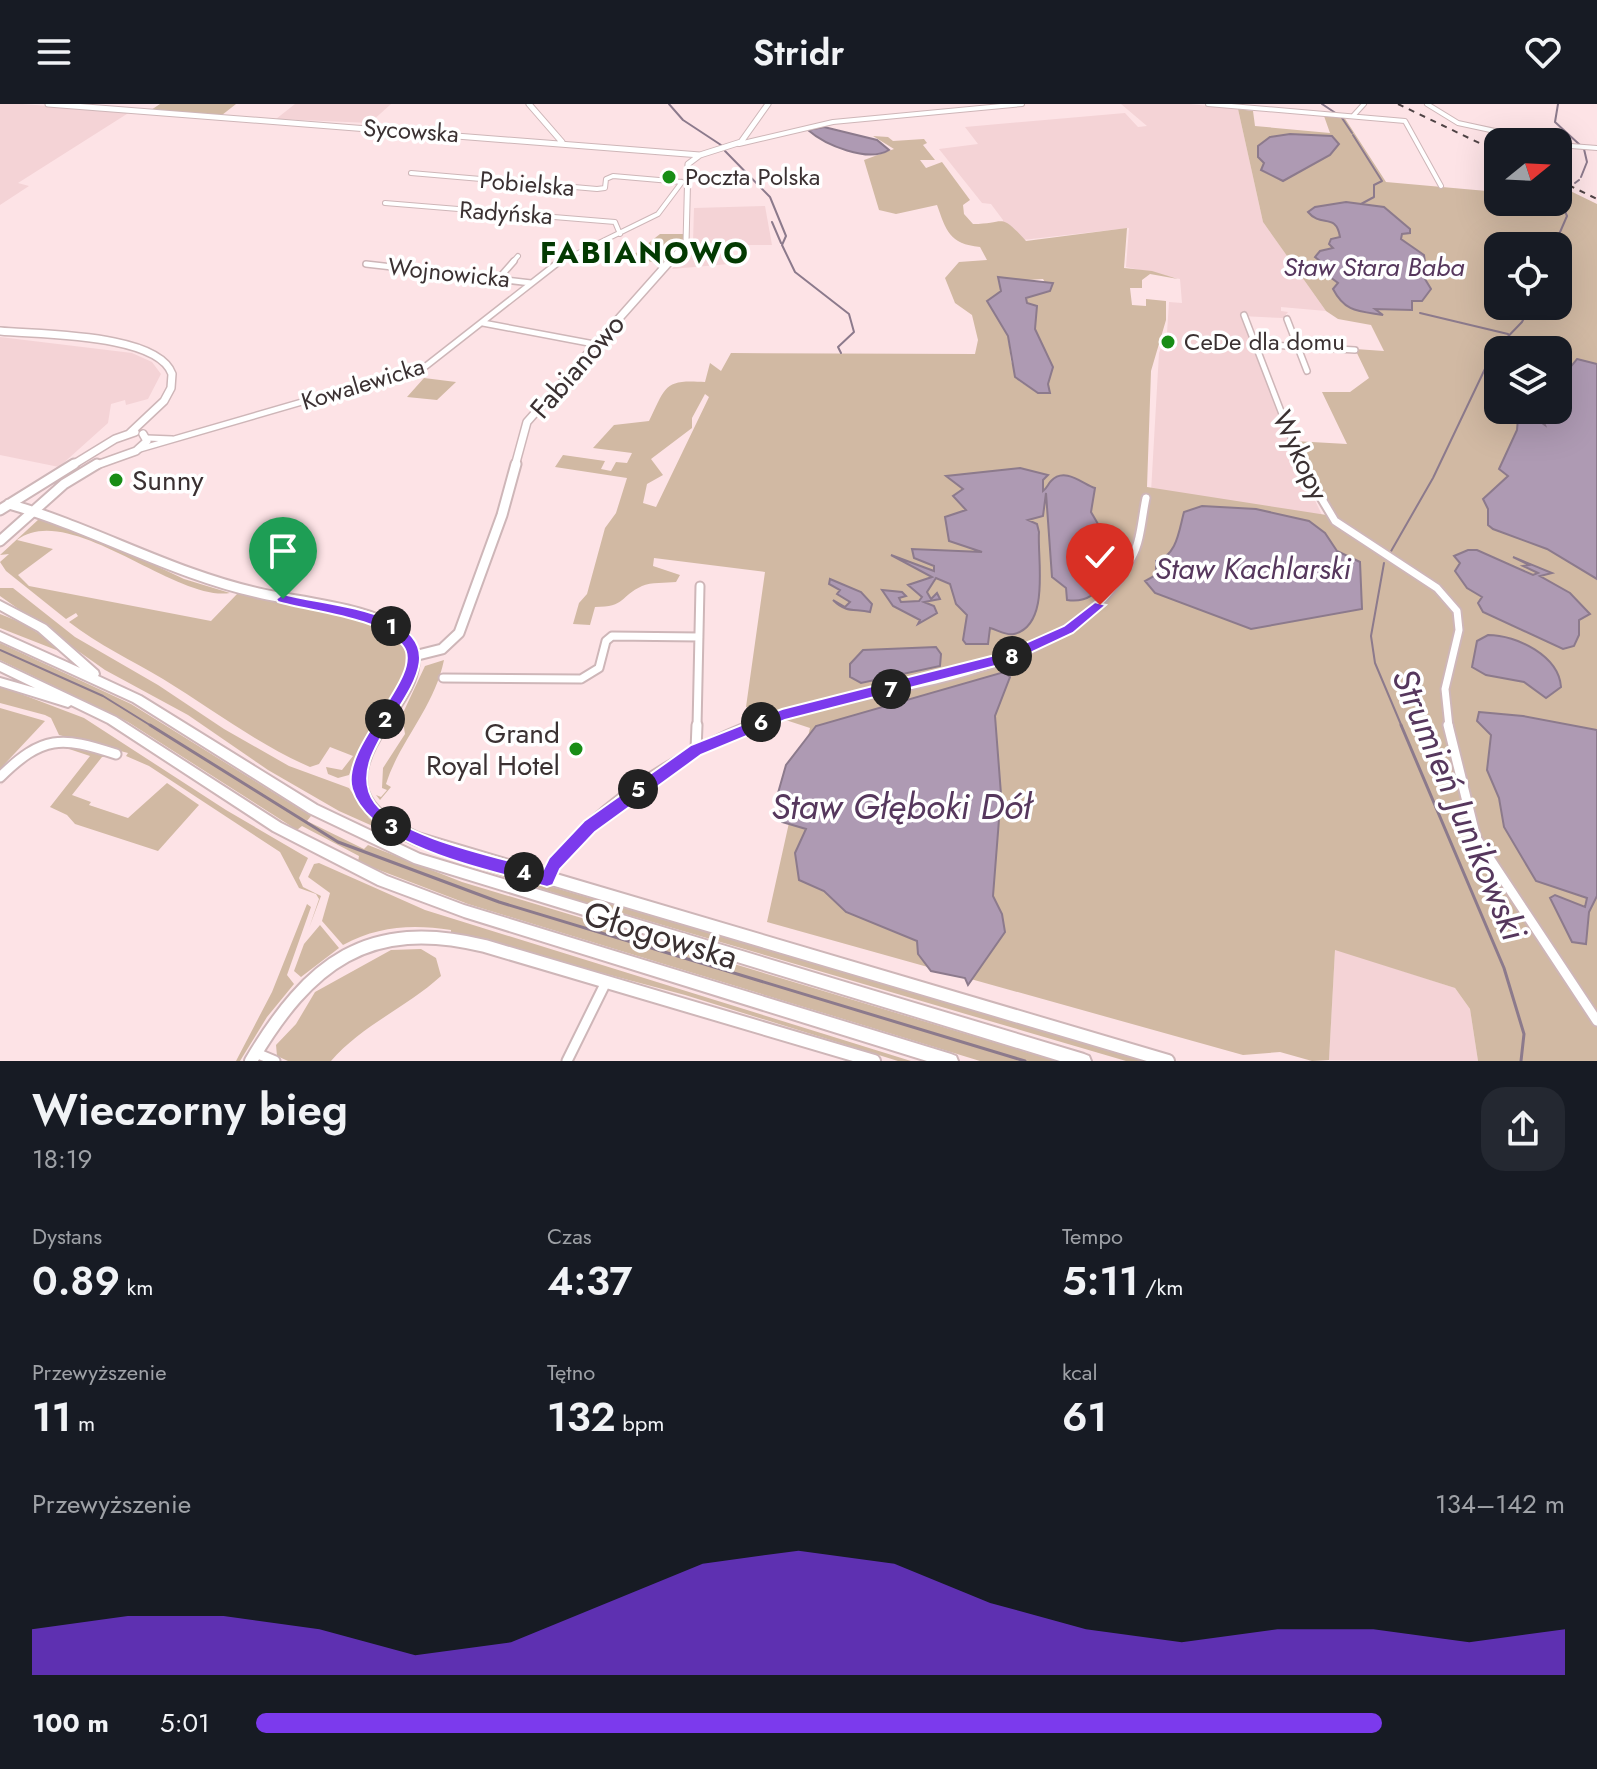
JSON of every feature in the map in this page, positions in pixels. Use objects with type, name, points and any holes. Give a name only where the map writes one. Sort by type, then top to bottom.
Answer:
[{"type":"main road","points":[[0,605],[42,628],[98,678]]},
{"type":"main road","name":"Głogowska","points":[[0,636],[98,678],[171,718],[313,809],[434,865],[1084,1061]]},
{"type":"main road","name":"Głogowska","points":[[0,666],[86,706],[167,753],[288,834],[383,881],[456,909],[951,1061]]},
{"type":"main road","points":[[0,682],[86,706]]},
{"type":"street","name":"Sycowska","points":[[48,104],[679,151],[697,157]]},
{"type":"street","points":[[529,104],[564,139],[562,142]]},
{"type":"street","points":[[739,144],[768,104]]},
{"type":"street","points":[[697,157],[833,122],[1022,104]]},
{"type":"street","points":[[1208,104],[1353,116],[1409,124],[1441,186]]},
{"type":"street","points":[[1353,116],[1364,104]]},
{"type":"street","points":[[1427,104],[1458,123],[1484,129]]},
{"type":"street","points":[[1572,146],[1597,148]]},
{"type":"street","name":"Fabianowo","points":[[414,656],[442,649],[459,633],[502,515],[524,427],[594,344],[685,246],[689,232],[684,182],[687,166],[697,157]]},
{"type":"street","name":"Pobielska","points":[[411,173],[597,189],[605,188],[606,179],[613,176],[684,182]]},
{"type":"street","name":"Kowalewicka","points":[[140,449],[415,372],[441,358],[568,256],[658,214],[684,182]]},
{"type":"street","points":[[674,194],[687,194]]},
{"type":"street","name":"Radyńska","points":[[385,203],[615,222],[620,234]]},
{"type":"street","points":[[500,277],[518,256]]},
{"type":"street","name":"Wojnowicka","points":[[366,264],[500,277],[531,283]]},
{"type":"street","name":"Wykopy","points":[[1244,315],[1290,438],[1328,514],[1343,529],[1441,593],[1457,611],[1459,633],[1445,688],[1466,806],[1476,838],[1597,1021]]},
{"type":"street","points":[[1287,319],[1307,371]]},
{"type":"street","points":[[483,323],[594,344]]},
{"type":"street","points":[[0,331],[127,346],[155,354],[168,364],[172,377],[168,395],[155,412],[130,433],[5,503],[0,510]]},
{"type":"street","points":[[1254,344],[1355,350]]},
{"type":"street","points":[[0,541],[64,484],[116,455],[140,449],[155,412]]},
{"type":"street","points":[[130,433],[145,436]]},
{"type":"street","name":"Kowalewicka","points":[[145,436],[178,438]]},
{"type":"street","points":[[110,444],[108,452],[116,455]]},
{"type":"street","points":[[547,879],[555,864],[618,803],[696,750],[782,715],[983,666],[1069,630],[1100,605],[1130,567],[1142,535],[1146,498]]},
{"type":"street","points":[[5,503],[88,529],[200,579],[386,624],[406,637],[414,656]]},
{"type":"street","points":[[696,750],[700,586]]},
{"type":"street","points":[[443,678],[499,679],[515,676],[581,679],[599,668],[606,641],[612,636],[699,637]]},
{"type":"street","name":"Głogowska","points":[[414,656],[405,688],[362,757],[358,784],[371,809],[402,832],[547,879],[1168,1061]]},
{"type":"street","points":[[0,777],[21,755],[49,739],[69,738],[116,754]]},
{"type":"street","name":"Głogowska","points":[[254,1057],[283,1011],[320,972],[359,949],[387,939],[426,936],[607,980],[874,1061]]},
{"type":"street","points":[[567,1061],[607,980]]},
{"type":"street","points":[[254,1057],[275,1061]]},
{"type":"shaded area","points":[[0,104],[130,112],[18,183],[29,186],[0,205]]},
{"type":"shaded area","points":[[160,104],[236,104],[222,115],[151,110]]},
{"type":"shaded area","points":[[295,104],[391,104],[370,123],[276,119]]},
{"type":"shaded area","points":[[1121,104],[1190,104],[1238,109],[1263,222],[1326,311],[1281,307],[1281,311],[1288,312],[1283,318],[1241,316],[1298,465],[1323,517],[1151,492],[1159,353],[1167,333],[1169,302],[1182,303],[1180,279],[1126,267],[1129,228],[1004,242],[1003,220],[991,204],[982,203],[939,149],[978,144],[965,127],[1125,113],[1138,127],[1147,126]]},
{"type":"shaded area","points":[[1238,109],[1253,111],[1255,126],[1330,133],[1324,116],[1344,117],[1386,182],[1484,191],[1484,216],[1572,216],[1572,192],[1597,204],[1597,1061],[1478,1061],[1470,1009],[1455,988],[1335,950],[1329,1060],[1312,1061],[1280,1052],[1243,1055],[767,922],[810,728],[746,707],[765,572],[654,558],[653,566],[680,575],[676,582],[642,586],[618,603],[595,607],[590,625],[573,624],[579,603],[587,594],[605,528],[616,513],[627,478],[555,467],[563,455],[605,461],[601,469],[611,471],[616,462],[627,463],[632,453],[593,448],[614,425],[649,421],[668,387],[681,382],[705,382],[710,363],[721,371],[731,353],[975,354],[978,340],[972,315],[955,303],[945,278],[959,262],[987,260],[980,247],[955,239],[943,222],[937,205],[896,214],[879,210],[864,160],[894,149],[873,136],[888,137],[893,141],[924,139],[927,143],[923,145],[935,160],[920,160],[926,168],[942,162],[970,200],[963,205],[964,214],[973,224],[1006,222],[1026,241],[1127,228],[1124,268],[1152,271],[1178,279],[1150,274],[1142,280],[1142,288],[1130,288],[1132,305],[1146,306],[1146,299],[1166,301],[1166,320],[1151,371],[1147,487],[1333,516],[1294,441],[1347,444],[1322,392],[1350,392],[1369,378],[1355,349],[1384,351],[1371,325],[1338,319],[1326,311],[1263,222]],"holes":[[[998,277],[1013,281],[1043,279],[1050,291],[1026,297],[1027,303],[1037,306],[1035,329],[1053,367],[1048,384],[1038,393],[1019,381],[1011,361],[1008,336],[987,301],[1001,291]],[[705,394],[709,397],[656,507],[643,503],[647,484],[663,475],[651,459],[692,428],[692,418]]]},
{"type":"shaded area","points":[[765,206],[772,245],[737,245],[736,250],[730,250],[729,264],[672,269],[693,243],[694,208]]},
{"type":"shaded area","points":[[660,234],[684,234],[682,243],[664,265],[631,257]]},
{"type":"shaded area","points":[[0,337],[132,353],[152,362],[161,374],[148,399],[126,405],[125,400],[111,404],[108,423],[59,467],[0,455]]},
{"type":"shaded area","points":[[424,378],[456,382],[437,400],[407,397]]},
{"type":"shaded area","points":[[39,519],[80,530],[184,579],[230,593],[207,592],[181,583],[93,542],[64,533],[39,531],[17,540],[53,549],[18,575],[29,586],[211,621],[238,593],[355,618],[395,637],[406,649],[405,675],[358,752],[349,775],[338,778],[328,774],[326,767],[342,770],[353,756],[330,747],[319,764],[310,767],[272,748],[92,638],[69,622],[78,616],[76,613],[66,619],[6,571],[0,562],[9,554],[0,555]]},
{"type":"shaded area","points":[[0,588],[13,588],[75,637],[158,685],[224,729],[289,766],[349,788],[369,818],[384,830],[498,871],[1146,1061],[1126,1061],[570,898],[442,857],[339,811],[268,770],[188,715],[105,670],[0,596]]},
{"type":"shaded area","points":[[0,614],[25,624],[69,655],[0,628]]},
{"type":"shaded area","points":[[0,643],[131,704],[311,816],[307,821],[364,849],[368,845],[462,882],[1056,1061],[980,1061],[468,904],[358,862],[359,856],[302,826],[297,830],[128,722],[0,660]]},
{"type":"shaded area","points":[[444,660],[433,694],[392,769],[386,784],[391,787],[380,800],[376,795],[381,797],[387,790],[382,788],[383,768],[405,734],[402,715],[425,666]]},
{"type":"shaded area","points":[[0,686],[84,718],[226,810],[308,858],[299,878],[303,887],[321,896],[309,928],[319,899],[316,894],[299,888],[280,852],[149,766],[126,756],[128,753],[59,735],[51,718],[0,703]]},
{"type":"shaded area","points":[[0,708],[45,721],[0,769]]},
{"type":"shaded area","points":[[55,741],[114,757],[102,757],[72,795],[91,802],[89,805],[128,818],[167,783],[199,805],[158,851],[75,824],[67,815],[50,807],[90,756],[54,744],[21,762],[0,786],[21,759]]},
{"type":"shaded area","points":[[319,863],[425,910],[911,1061],[898,1061],[685,995],[451,933],[451,930],[396,928],[369,934],[343,945],[322,921],[330,893],[308,877],[314,864]]},
{"type":"shaded area","points":[[307,904],[311,907],[287,975],[294,984],[267,1017],[240,1061],[236,1061],[272,992]]},
{"type":"shaded area","points":[[320,925],[339,948],[301,977],[294,971],[304,944]]},
{"type":"shaded area","points":[[421,949],[436,958],[441,976],[356,1037],[331,1061],[288,1061],[277,1056],[276,1045],[296,1024],[315,992],[391,950]]},
{"type":"shaded area","points":[[1335,949],[1455,988],[1470,1009],[1478,1061],[1329,1060]]},
{"type":"water","points":[[824,127],[877,140],[889,150],[859,153],[825,141],[808,130]]},
{"type":"water","points":[[1290,134],[1332,136],[1339,144],[1330,155],[1283,181],[1261,170],[1264,163],[1258,157],[1258,146],[1270,137]]},
{"type":"water","name":"Staw Stara Baba","points":[[1346,202],[1384,207],[1410,229],[1410,233],[1402,234],[1401,239],[1424,255],[1426,269],[1422,274],[1431,289],[1422,301],[1412,301],[1412,310],[1375,309],[1383,315],[1353,309],[1342,302],[1333,289],[1338,283],[1326,274],[1325,265],[1315,257],[1320,251],[1333,248],[1329,244],[1331,239],[1340,237],[1338,229],[1332,222],[1313,217],[1308,212],[1315,207]]},
{"type":"water","points":[[998,277],[1053,283],[1050,291],[1026,298],[1027,303],[1037,306],[1035,329],[1053,367],[1048,384],[1050,393],[1038,393],[1015,377],[1008,336],[987,301],[1001,291]]},
{"type":"water","points":[[1577,359],[1597,364],[1597,579],[1547,549],[1493,529],[1488,525],[1488,509],[1483,499],[1508,476],[1499,469],[1518,424],[1572,424],[1572,365]]},
{"type":"water","points":[[1020,468],[1048,475],[1043,480],[1043,491],[1051,481],[1062,475],[1095,488],[1091,512],[1112,548],[1104,564],[1108,575],[1101,587],[1081,600],[1067,600],[1066,588],[1052,577],[1046,493],[1043,516],[1028,520],[1037,524],[1039,532],[1040,589],[1038,605],[1026,628],[1014,634],[1005,634],[990,628],[988,644],[966,644],[963,640],[967,615],[956,604],[950,584],[936,578],[927,592],[931,599],[937,593],[940,599],[924,602],[934,606],[937,613],[918,624],[920,620],[893,606],[882,590],[902,592],[906,596],[899,598],[901,602],[919,601],[922,597],[908,585],[932,577],[891,555],[934,571],[934,566],[914,558],[912,549],[982,552],[949,541],[945,517],[966,510],[953,496],[963,489],[946,476]]},
{"type":"water","name":"Staw Kachlarski","points":[[1202,506],[1256,509],[1309,521],[1325,533],[1337,551],[1360,562],[1362,609],[1251,629],[1155,593],[1145,581],[1156,575],[1156,561],[1173,548],[1184,512]]},
{"type":"water","points":[[1477,550],[1533,575],[1538,573],[1513,557],[1552,573],[1540,576],[1570,593],[1590,614],[1579,620],[1579,635],[1574,646],[1563,649],[1483,612],[1478,603],[1482,597],[1467,588],[1455,571],[1460,563],[1454,556]]},
{"type":"water","points":[[830,579],[861,592],[872,604],[870,612],[847,609],[833,600],[845,607],[850,602],[837,594],[840,590],[829,584]]},
{"type":"water","points":[[1488,635],[1511,639],[1535,649],[1553,666],[1561,687],[1546,698],[1524,682],[1486,675],[1472,667],[1477,641]]},
{"type":"water","points":[[936,647],[941,654],[940,666],[861,683],[850,677],[850,664],[863,650]]},
{"type":"water","name":"Staw Głęboki Dół","points":[[1004,672],[1010,677],[995,716],[1001,794],[993,896],[1002,914],[1005,932],[968,985],[965,978],[931,971],[918,954],[917,941],[846,912],[824,891],[799,880],[795,853],[806,829],[782,822],[778,793],[786,765],[816,726]]},
{"type":"water","points":[[1479,712],[1523,716],[1597,730],[1597,896],[1589,912],[1586,944],[1572,942],[1550,898],[1555,895],[1585,907],[1587,898],[1536,881],[1504,827],[1499,798],[1487,770],[1491,735],[1477,721]]},
{"type":"waterway","points":[[669,104],[683,120],[721,145]]},
{"type":"waterway","points":[[1322,104],[1337,114]]},
{"type":"waterway","name":"Strumień Junikowski","points":[[1558,104],[1555,122],[1580,145]]},
{"type":"waterway","points":[[1342,118],[1352,133]]},
{"type":"waterway","points":[[1353,135],[1382,181],[1374,185],[1374,197],[1361,204]]},
{"type":"waterway","name":"Strumień Junikowski","points":[[1581,177],[1587,162],[1584,149]]},
{"type":"waterway","points":[[725,151],[770,197],[786,236],[782,245],[795,272],[849,314],[854,332],[838,347],[841,353]]},
{"type":"waterway","name":"Strumień Junikowski","points":[[1575,183],[1579,180]]},
{"type":"waterway","name":"Strumień Junikowski","points":[[1560,232],[1567,216]]},
{"type":"waterway","points":[[772,222],[781,243]]},
{"type":"waterway","points":[[1420,313],[1508,334]]},
{"type":"waterway","name":"Strumień Junikowski","points":[[1390,553],[1433,478],[1493,352],[1523,320]]},
{"type":"waterway","name":"Strumień Junikowski","points":[[1384,563],[1371,636],[1375,663],[1402,727]]},
{"type":"waterway","points":[[0,650],[103,696],[153,727]]},
{"type":"waterway","points":[[150,725],[338,842],[499,902],[1025,1061]]},
{"type":"waterway","name":"Strumień Junikowski","points":[[1401,725],[1504,968],[1524,1034],[1521,1061]]},
{"type":"railway","points":[[1398,104],[1484,145]]},
{"type":"railway","points":[[1572,187],[1597,199]]},
{"type":"place","name":"Poczta Polska","points":[[669,177]]},
{"type":"place","name":"CeDe dla domu","points":[[1168,342]]},
{"type":"place","name":"Sunny","points":[[116,480]]},
{"type":"place","name":"Grand Royal Hotel","points":[[576,749]]},
{"type":"district","name":"FABIANOWO","points":[[645,253]]},
{"type":"route","points":[[283,599],[386,624],[403,634],[410,644],[414,656],[411,676],[368,745],[359,769],[359,788],[364,800],[379,818],[402,832],[451,851],[547,879],[555,864],[590,826],[696,750],[782,715],[1006,658],[1069,630],[1100,605]]}]
